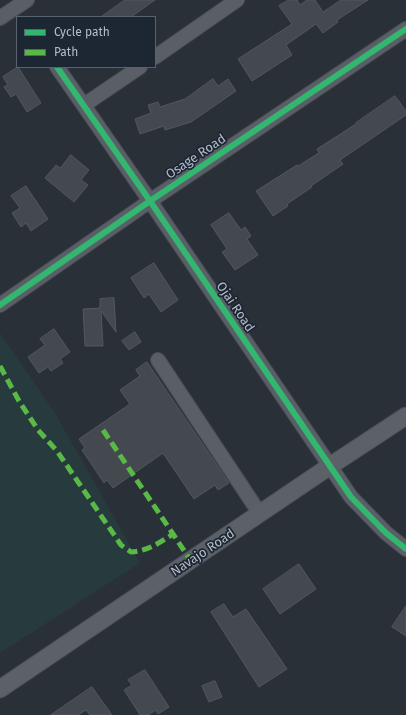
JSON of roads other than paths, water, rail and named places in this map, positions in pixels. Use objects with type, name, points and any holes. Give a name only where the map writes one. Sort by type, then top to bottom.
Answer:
[{"type":"main road","name":"Navajo Road","points":[[0,689],[406,416]]},
{"type":"street","points":[[156,56],[237,0]]},
{"type":"street","points":[[0,18],[19,6]]},
{"type":"street","name":"Osage Road","points":[[0,305],[150,201],[406,29]]},
{"type":"street","name":"Ojai Road","points":[[58,68],[351,497],[386,534],[406,549]]},
{"type":"street","points":[[84,105],[139,68]]},
{"type":"street","points":[[158,360],[260,514]]}]
